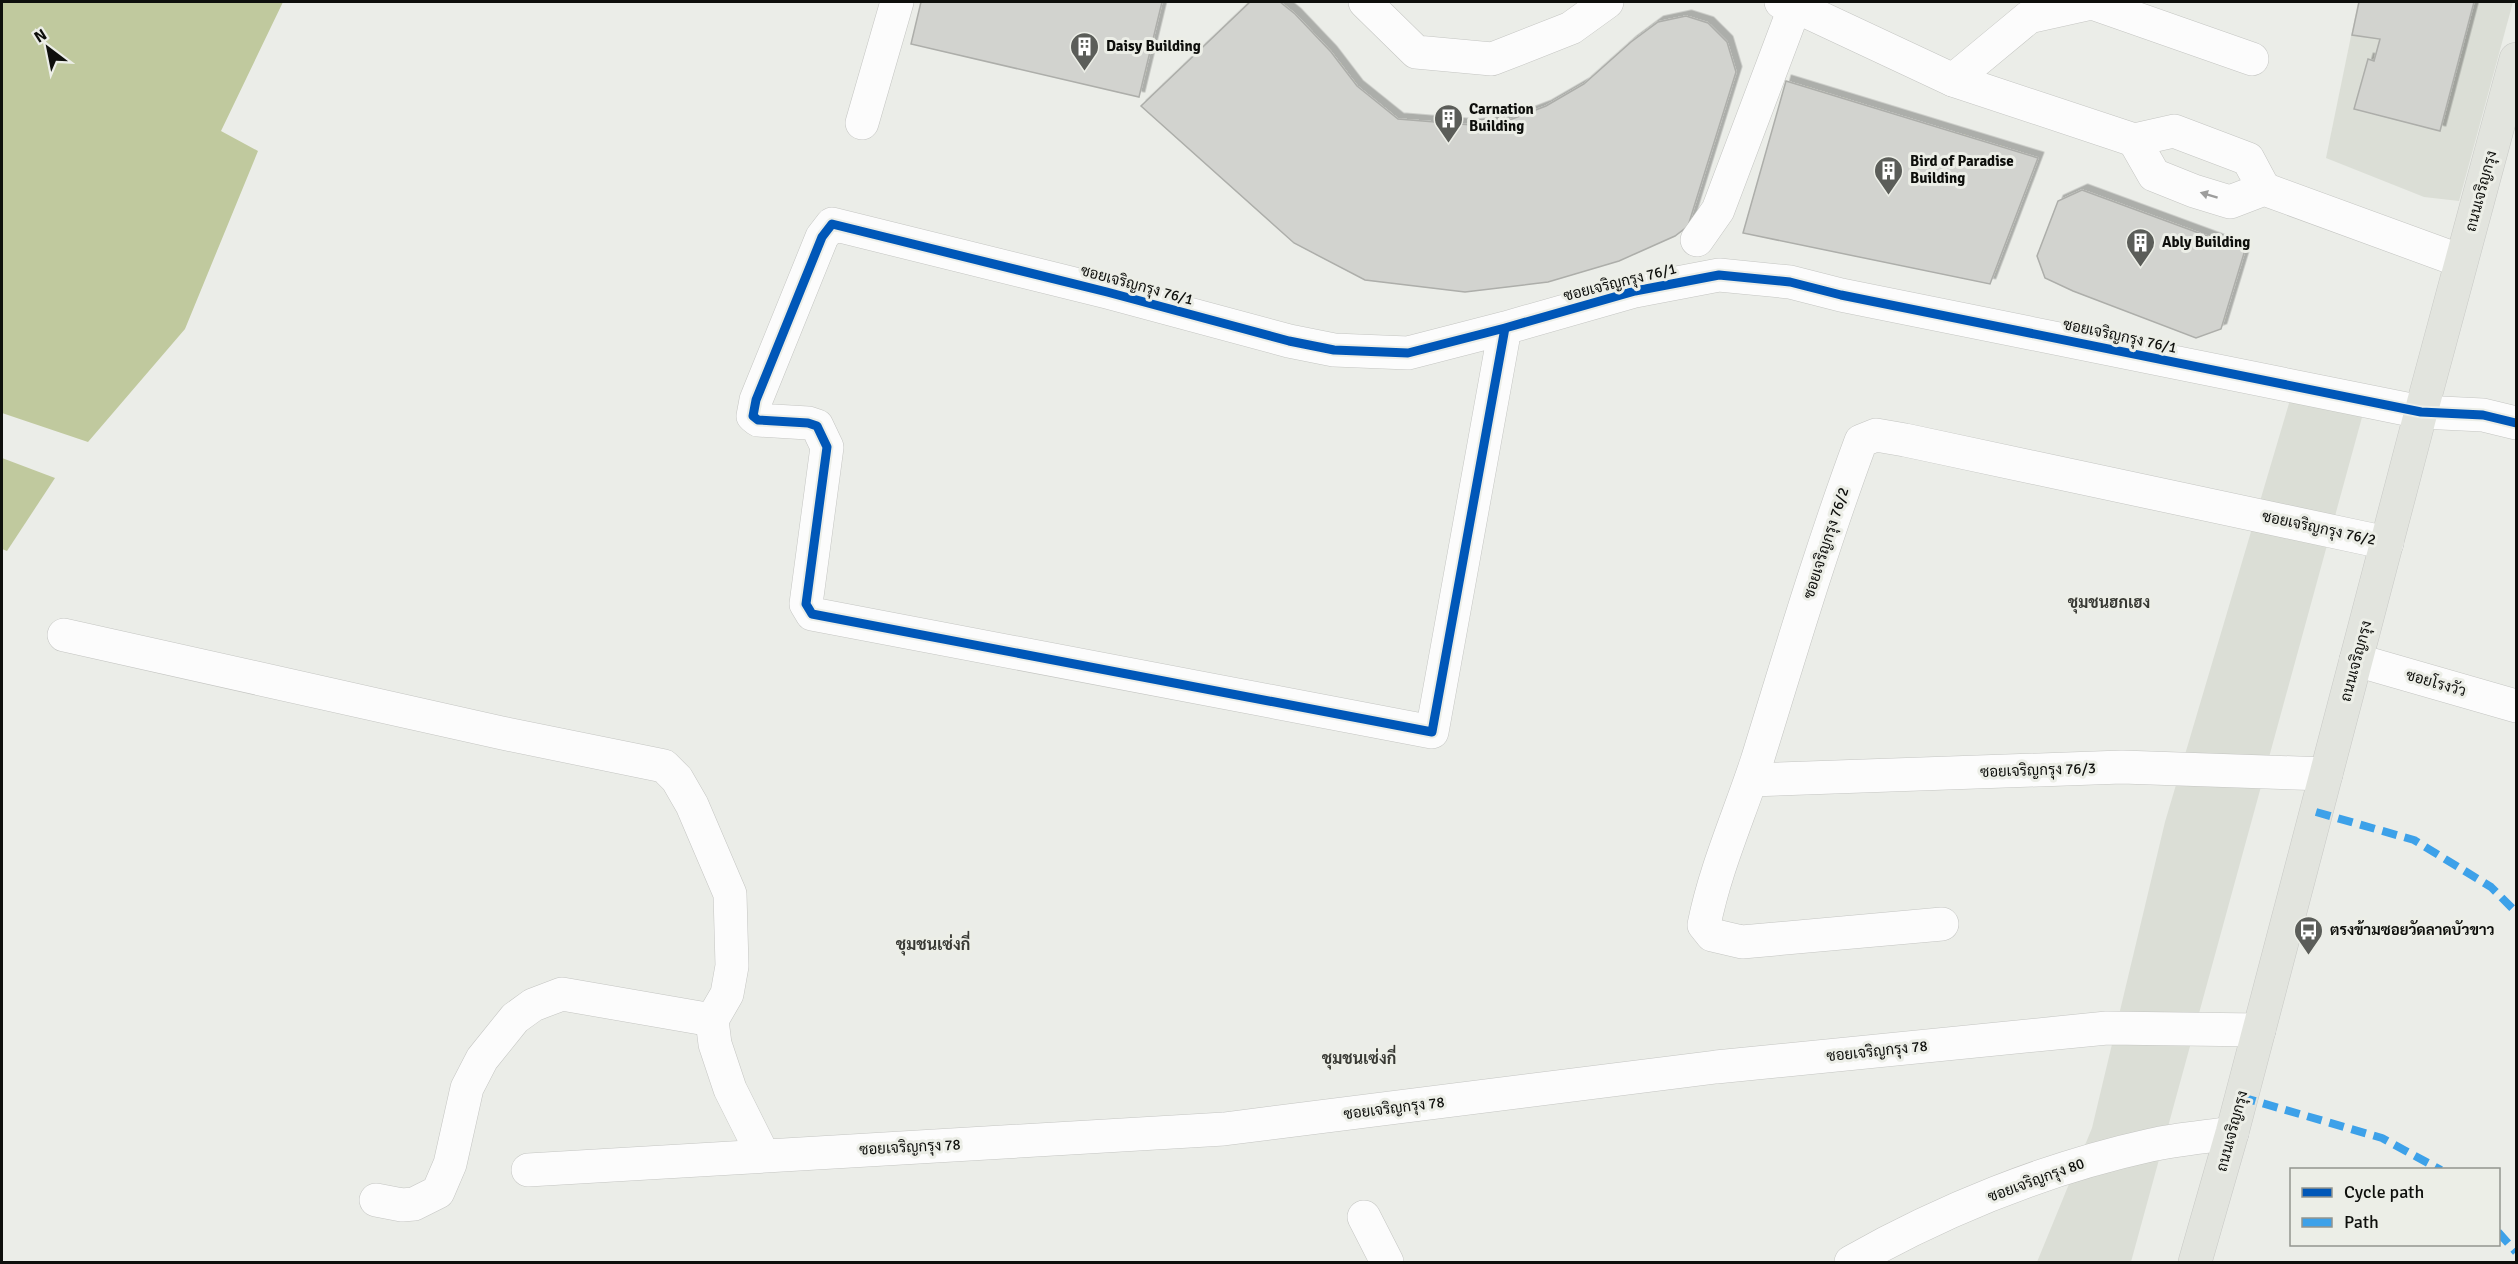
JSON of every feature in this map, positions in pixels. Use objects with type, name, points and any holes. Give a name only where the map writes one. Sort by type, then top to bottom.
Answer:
[{"type":"main road","name":"ถนนเจริญกรุง","points":[[2195,1263],[2232,1133],[2421,412],[2517,59]]},
{"type":"street","points":[[862,123],[897,2]]},
{"type":"street","points":[[1365,2],[1416,52],[1492,59],[1571,28],[1607,2]]},
{"type":"street","points":[[1953,80],[2029,17],[2092,3],[2252,58]]},
{"type":"street","points":[[1697,240],[1718,210],[1788,4],[1953,80],[2134,140],[2174,131],[2248,159],[2264,189]]},
{"type":"street","points":[[2134,140],[2154,175],[2194,191],[2229,202],[2264,189],[2462,261]]},
{"type":"street","name":"ซอยเจริญกรุง 76/1","points":[[1505,328],[1432,732],[812,614],[806,604],[827,447],[817,426],[808,423],[758,420],[753,416],[756,400],[822,237],[832,224],[1107,292],[1289,341],[1334,350],[1407,353],[1635,291],[1719,275],[1790,282],[1841,295],[2421,412],[2483,415],[2517,423]]},
{"type":"street","name":"ซอยเจริญกรุง 76/2","points":[[1942,924],[1742,942],[1712,935],[1704,925],[1710,898],[1839,501],[1861,441],[1876,435],[2387,543]]},
{"type":"street","points":[[64,635],[502,733],[664,766],[677,778],[692,805],[730,894],[732,966],[727,994],[712,1020],[715,1044],[730,1089],[763,1155]]},
{"type":"street","name":"ซอยโรงวัว","points":[[2356,660],[2517,706]]},
{"type":"street","name":"ซอยเจริญกรุง 76/3","points":[[1750,780],[2122,767],[2326,774]]},
{"type":"street","points":[[376,1200],[402,1205],[414,1204],[438,1192],[450,1164],[467,1088],[482,1059],[515,1018],[533,1005],[562,994],[712,1020]]},
{"type":"street","name":"ซอยเจริญกรุง 78","points":[[528,1170],[1224,1129],[1716,1067],[2107,1028],[2259,1030]]},
{"type":"street","name":"ซอยเจริญกรุง 80","points":[[1851,1263],[1932,1221],[1984,1198],[2093,1159],[2153,1144],[2232,1133]]},
{"type":"street","points":[[1364,1217],[1387,1263]]},
{"type":"shaded area","points":[[2,2],[283,2],[221,131],[258,151],[185,329],[88,442],[2,413]]},
{"type":"shaded area","points":[[2358,2],[2513,2],[2459,201],[2424,197],[2326,158]]},
{"type":"shaded area","points":[[2298,373],[2370,388],[2131,1262],[2037,1262],[2092,1128],[2165,822]]},
{"type":"shaded area","points":[[2,458],[55,478],[7,551],[2,549]]},
{"type":"building","name":"Daisy Building","points":[[921,2],[1162,2],[1139,97],[911,44]]},
{"type":"building","name":"Carnation Building","points":[[1250,2],[1280,2],[1295,14],[1331,52],[1357,86],[1398,119],[1472,125],[1507,121],[1546,106],[1584,84],[1631,42],[1658,22],[1686,16],[1708,23],[1727,42],[1736,72],[1688,226],[1675,236],[1619,261],[1548,282],[1465,292],[1365,280],[1294,243],[1141,106]]},
{"type":"building","points":[[2359,2],[2474,2],[2440,131],[2354,109],[2368,59],[2374,61],[2380,39],[2352,35]]},
{"type":"building","name":"Bird of Paradise Building","points":[[1786,81],[2038,158],[1990,284],[1743,233]]},
{"type":"building","name":"Ably Building","points":[[2082,190],[2245,250],[2221,329],[2196,338],[2045,278],[2037,256],[2058,201]]},
{"type":"marked path","points":[[2316,812],[2414,840],[2491,887],[2516,912]]},
{"type":"marked path","points":[[2241,1097],[2382,1138],[2437,1168]]},
{"type":"marked path","points":[[2500,1234],[2516,1252]]},
{"type":"cycle path","points":[[1505,328],[1432,732],[812,614],[806,604],[827,447],[817,426],[808,423],[758,420],[753,416],[756,400],[822,237],[832,224],[1107,292],[1289,341],[1334,350],[1408,353],[1635,291],[1719,275],[1790,282],[1841,295],[2421,412],[2483,415],[2516,423]]},
{"type":"place","name":"Daisy Building","points":[[1085,72]]},
{"type":"place","name":"Carnation Building","points":[[1448,144]]},
{"type":"place","name":"Bird of Paradise Building","points":[[1889,196]]},
{"type":"place","name":"Ably Building","points":[[2141,268]]},
{"type":"place","name":"ตรงข้ามซอยวัดลาดบัวขาว","points":[[2309,956]]},
{"type":"district","name":"ชุมชนฮกเฮง","points":[[2109,602]]},
{"type":"district","name":"ชุมชนเซ่งกี่","points":[[933,944]]},
{"type":"district","name":"ชุมชนเซ่งกี่","points":[[1359,1058]]}]
